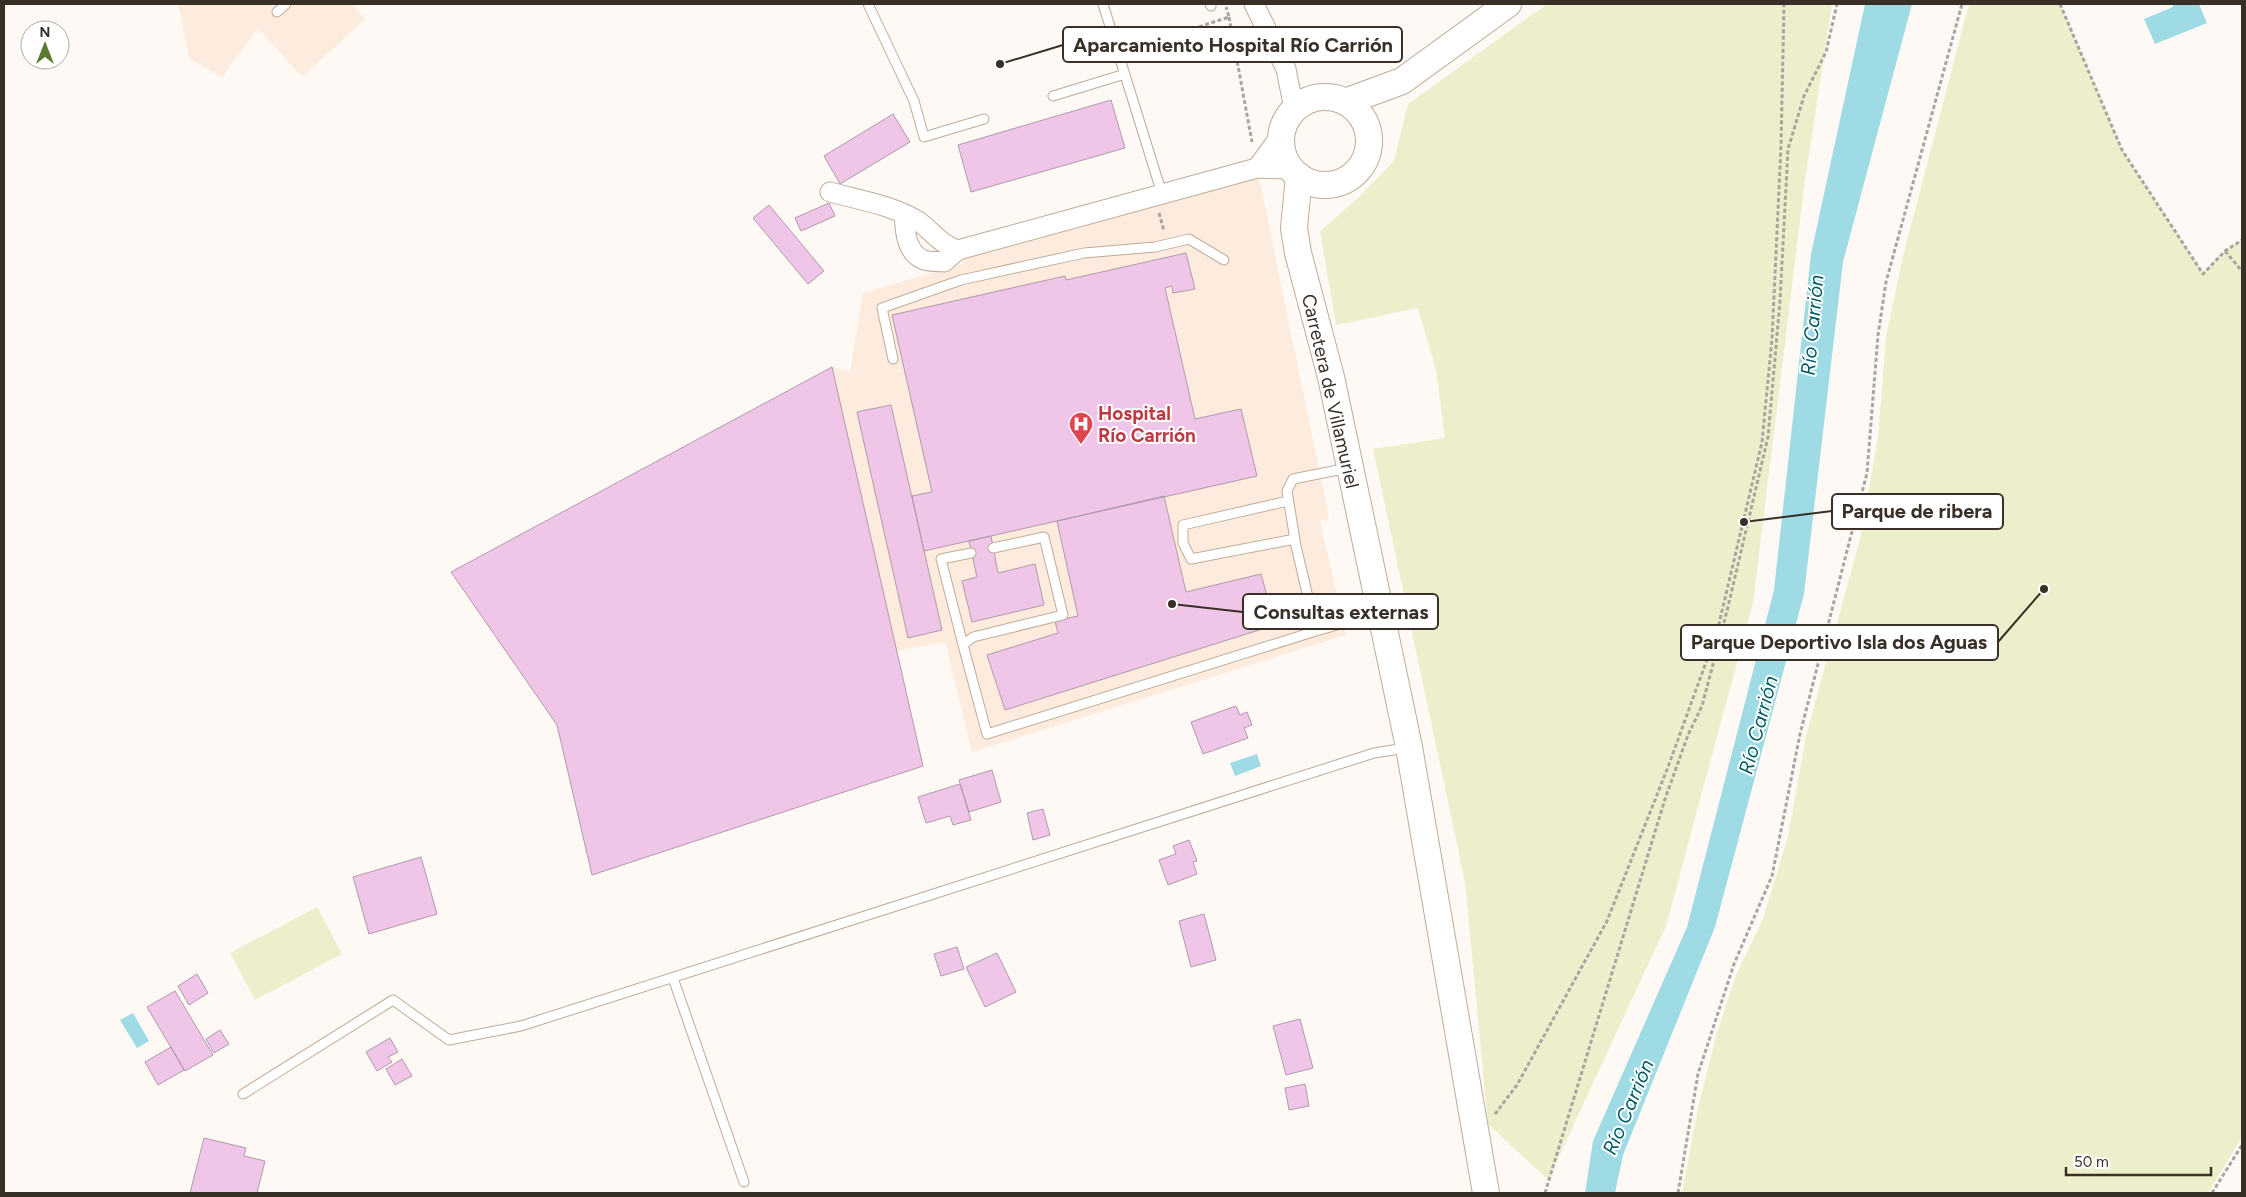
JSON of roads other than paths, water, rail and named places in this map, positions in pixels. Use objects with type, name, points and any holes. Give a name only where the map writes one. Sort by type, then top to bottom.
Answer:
[{"type":"main road","points":[[1345,102],[1402,81],[1508,4]]},
{"type":"main road","points":[[1367,128],[1402,81]]},
{"type":"main road","points":[[1318,97],[1332,98],[1345,102],[1358,112],[1367,128],[1366,154],[1360,166],[1340,182],[1312,183],[1295,173],[1284,158],[1281,147],[1281,135],[1286,121],[1294,109],[1306,101],[1318,97]]},
{"type":"main road","name":"Carretera de Villamuriel","points":[[1295,173],[1294,228],[1298,253],[1331,377],[1409,747],[1486,1193]]},
{"type":"main road","points":[[1294,228],[1326,184]]},
{"type":"street","points":[[1254,4],[1286,68],[1294,109]]},
{"type":"street","points":[[1257,168],[1281,135]]},
{"type":"street","points":[[904,215],[905,236],[912,251],[924,260],[944,262],[958,250],[1257,168],[1295,173]]},
{"type":"street","points":[[830,192],[888,208],[904,215],[917,221],[949,248],[958,250]]},
{"type":"lane","points":[[277,12],[286,4]]},
{"type":"lane","points":[[868,4],[914,101],[924,137],[984,119]]},
{"type":"lane","points":[[1103,4],[1125,74],[1158,195]]},
{"type":"lane","points":[[1053,96],[1125,74]]},
{"type":"lane","points":[[893,359],[882,308],[961,280],[1084,253],[1154,247],[1190,239],[1224,260]]},
{"type":"lane","points":[[1316,631],[1286,491],[1292,479],[1350,467]]},
{"type":"lane","points":[[1288,501],[1183,525],[1183,543],[1191,559],[1295,539]]},
{"type":"lane","points":[[963,646],[973,637],[1063,615],[1044,537],[993,548]]},
{"type":"lane","points":[[971,553],[942,559],[987,734],[1316,631],[1380,613]]},
{"type":"lane","points":[[242,1094],[393,1000],[449,1040],[521,1026],[1374,754],[1409,747]]},
{"type":"lane","points":[[673,978],[744,1182]]},
{"type":"water","name":"Río Carrión","points":[[1865,4],[1912,4],[1843,262],[1804,594],[1715,927],[1623,1155],[1615,1193],[1585,1193],[1593,1141],[1687,927],[1774,590],[1811,254]]},
{"type":"water","points":[[2172,4],[2199,4],[2207,23],[2155,44],[2144,19],[2173,7]]},
{"type":"water","points":[[1257,754],[1261,766],[1235,776],[1230,763]]},
{"type":"water","points":[[133,1013],[149,1041],[137,1048],[120,1020]]},
{"type":"place","name":"Aparcamiento Hospital Río Carrión","points":[[1000,64]]},
{"type":"place","name":"Hospital Río Carrión","points":[[1081,445]]},
{"type":"place","name":"Parque de ribera","points":[[1744,522]]},
{"type":"place","name":"Parque Deportivo Isla dos Aguas","points":[[2044,589]]},
{"type":"place","name":"Consultas externas","points":[[1172,604]]}]
